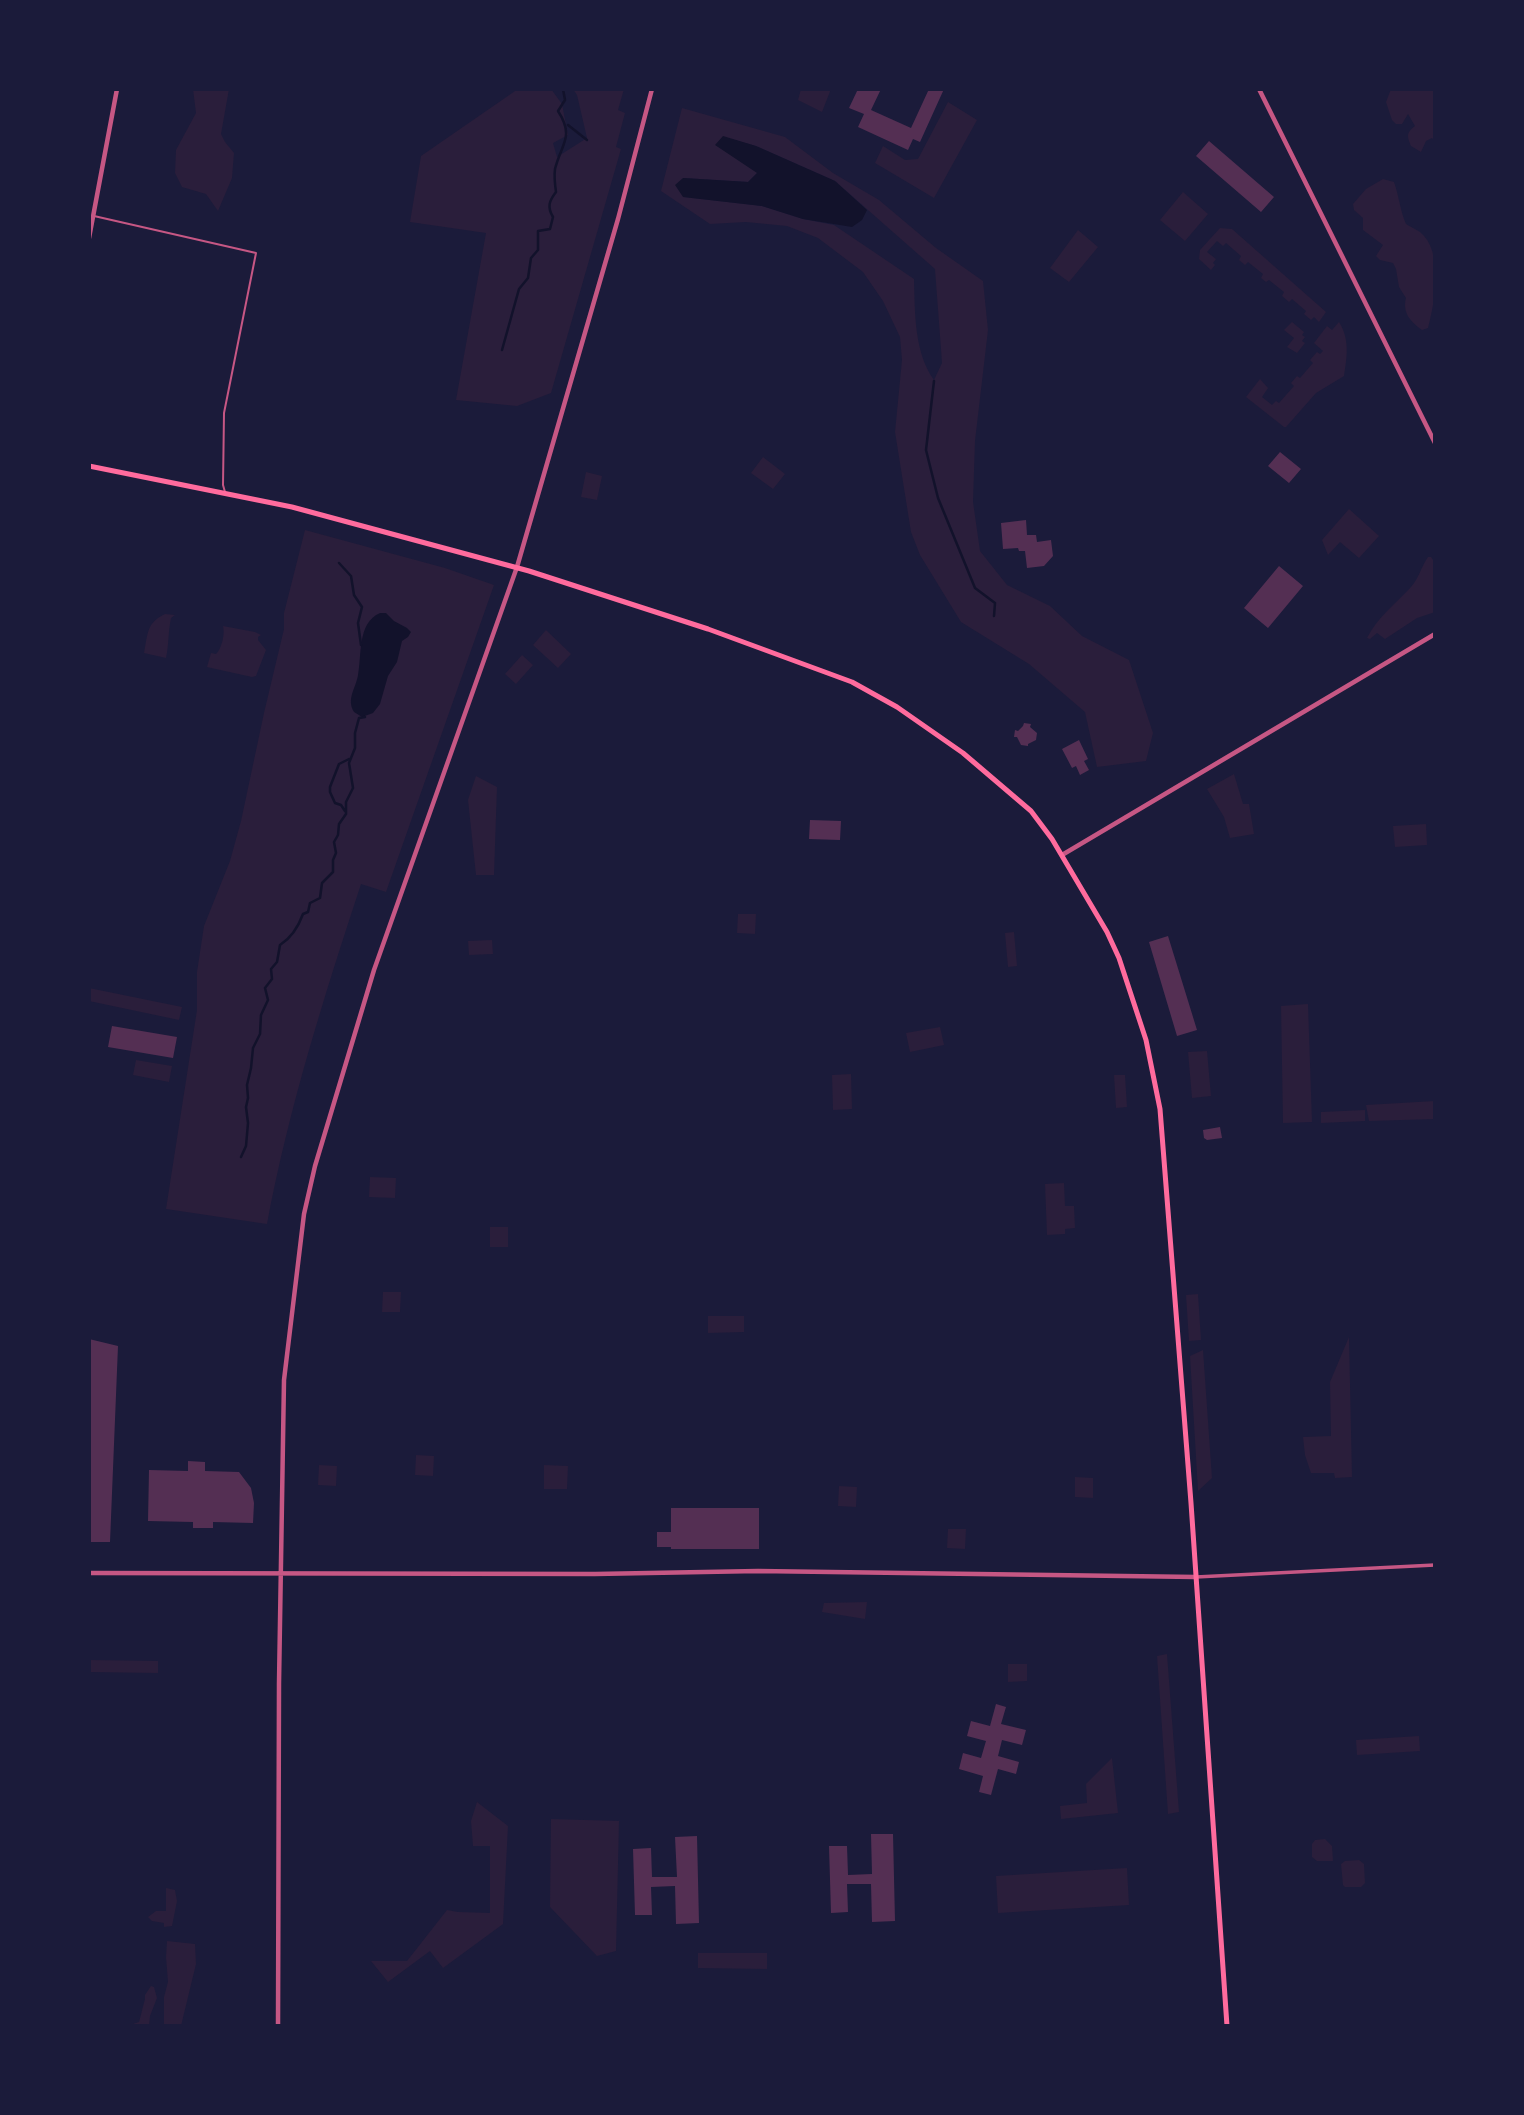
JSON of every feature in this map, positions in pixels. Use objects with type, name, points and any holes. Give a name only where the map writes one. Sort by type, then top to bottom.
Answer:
[{"type":"main road","points":[[89,466],[292,507],[517,567],[708,629],[852,682],[897,707],[963,753],[1031,811],[1062,855],[1119,958],[1146,1040],[1160,1109],[1227,2026]]},
{"type":"street","points":[[89,238],[117,89]]},
{"type":"street","points":[[278,2026],[280,1573],[284,1380],[300,1238],[309,1191],[374,970],[517,567],[625,195],[652,89]]},
{"type":"street","points":[[1259,89],[1435,443]]},
{"type":"street","points":[[1062,855],[1435,634]]},
{"type":"street","points":[[89,1573],[604,1574],[789,1571],[1196,1577],[1435,1565]]},
{"type":"lane","points":[[93,216],[256,253],[224,413],[225,493]]},
{"type":"shaded area","points":[[193,89],[229,89],[221,134],[234,153],[232,178],[218,211],[206,194],[182,187],[175,173],[176,150],[196,113]]},
{"type":"shaded area","points":[[518,89],[551,89],[562,104],[568,135],[553,143],[557,157],[587,138],[577,95],[573,89],[624,89],[618,110],[625,113],[616,147],[621,149],[551,393],[517,406],[456,400],[486,233],[410,222],[421,156]]},
{"type":"shaded area","points":[[801,89],[831,89],[822,112],[798,100]]},
{"type":"shaded area","points":[[1391,89],[1435,89],[1435,141],[1432,138],[1426,141],[1421,152],[1411,146],[1408,137],[1415,126],[1408,114],[1402,124],[1396,124],[1392,120],[1386,102]]},
{"type":"shaded area","points":[[948,102],[977,120],[934,198],[875,163],[883,146],[905,160],[918,159]]},
{"type":"shaded area","points":[[682,108],[785,137],[833,173],[879,200],[936,248],[983,281],[988,330],[975,441],[973,502],[980,551],[1007,585],[1050,606],[1082,636],[1129,660],[1153,733],[1146,761],[1097,767],[1085,712],[1029,664],[961,622],[920,555],[911,532],[895,432],[902,360],[900,337],[883,301],[863,272],[818,238],[787,226],[746,222],[710,224],[661,191]],"holes":[[[723,137],[756,146],[835,181],[935,269],[942,363],[934,380],[927,369],[919,345],[914,279],[834,225],[803,219],[762,206],[684,197],[683,178],[748,182],[758,172],[716,145]]]},
{"type":"shaded area","points":[[723,136],[756,146],[835,181],[867,210],[862,220],[852,227],[803,219],[762,206],[683,197],[675,185],[683,178],[748,182],[757,173],[715,145]]},
{"type":"shaded area","points":[[1383,179],[1394,182],[1406,224],[1420,232],[1432,251],[1435,292],[1428,328],[1422,330],[1406,313],[1406,298],[1399,287],[1393,263],[1380,260],[1376,256],[1383,245],[1363,230],[1363,218],[1354,210],[1353,204],[1366,189]]},
{"type":"shaded area","points":[[1183,192],[1208,214],[1185,241],[1160,220]]},
{"type":"shaded area","points":[[1220,228],[1232,229],[1326,312],[1319,322],[1314,317],[1311,320],[1304,314],[1306,311],[1292,299],[1289,302],[1282,296],[1284,292],[1269,280],[1266,282],[1261,278],[1263,274],[1248,262],[1245,265],[1239,260],[1241,256],[1226,243],[1223,246],[1217,241],[1207,252],[1216,259],[1211,270],[1199,259],[1200,250]]},
{"type":"shaded area","points":[[1078,230],[1098,247],[1069,282],[1050,268]]},
{"type":"shaded area","points":[[1292,322],[1304,332],[1302,335],[1305,337],[1302,341],[1305,343],[1297,353],[1287,347],[1294,338],[1284,330]]},
{"type":"shaded area","points":[[1339,322],[1346,342],[1344,376],[1316,393],[1286,427],[1246,397],[1260,379],[1268,388],[1262,397],[1272,405],[1276,401],[1279,403],[1294,386],[1291,383],[1297,376],[1300,378],[1313,363],[1310,360],[1317,352],[1320,354],[1323,351],[1314,343],[1327,326],[1332,330]]},
{"type":"shaded area","points":[[763,457],[785,474],[773,489],[751,473]]},
{"type":"shaded area","points":[[586,472],[602,476],[597,500],[581,497]]},
{"type":"shaded area","points":[[1349,509],[1379,536],[1359,558],[1340,542],[1328,555],[1322,540]]},
{"type":"shaded area","points":[[305,530],[445,568],[494,585],[386,892],[361,884],[297,1095],[267,1224],[166,1209],[197,1010],[197,972],[204,926],[230,861],[241,821],[284,629],[284,613]]},
{"type":"shaded area","points":[[1428,557],[1435,563],[1435,612],[1417,618],[1385,639],[1377,633],[1370,639],[1367,638],[1381,617],[1414,584]]},
{"type":"shaded area","points":[[380,613],[386,613],[411,632],[402,641],[397,662],[388,676],[380,704],[373,713],[362,717],[354,712],[351,698],[358,675],[364,632],[367,624]]},
{"type":"shaded area","points":[[165,614],[175,615],[171,618],[166,658],[144,653],[151,625]]},
{"type":"shaded area","points":[[223,626],[261,635],[258,640],[266,650],[256,676],[207,667],[211,653],[216,654],[221,645]]},
{"type":"shaded area","points":[[546,630],[571,654],[558,668],[533,645]]},
{"type":"shaded area","points":[[522,655],[533,665],[516,684],[505,674]]},
{"type":"shaded area","points":[[1234,774],[1243,804],[1249,804],[1254,834],[1230,838],[1224,817],[1207,789]]},
{"type":"shaded area","points":[[476,776],[497,787],[494,875],[476,875],[468,800]]},
{"type":"shaded area","points":[[1426,824],[1427,845],[1395,847],[1393,826]]},
{"type":"shaded area","points":[[738,914],[756,914],[755,934],[737,933]]},
{"type":"shaded area","points":[[1014,932],[1017,966],[1008,967],[1005,933]]},
{"type":"shaded area","points":[[492,940],[493,954],[469,955],[468,941]]},
{"type":"shaded area","points":[[89,988],[182,1007],[179,1020],[89,1001]]},
{"type":"shaded area","points":[[1308,1004],[1312,1122],[1283,1123],[1281,1006]]},
{"type":"shaded area","points":[[940,1027],[944,1045],[910,1052],[906,1033]]},
{"type":"shaded area","points":[[1207,1051],[1211,1096],[1192,1098],[1188,1052]]},
{"type":"shaded area","points":[[136,1060],[172,1066],[169,1082],[133,1075]]},
{"type":"shaded area","points":[[851,1074],[852,1109],[833,1110],[832,1075]]},
{"type":"shaded area","points":[[1114,1075],[1125,1075],[1127,1107],[1116,1108]]},
{"type":"shaded area","points":[[1435,1101],[1435,1119],[1369,1121],[1366,1105]]},
{"type":"shaded area","points":[[1365,1110],[1365,1121],[1321,1123],[1321,1112]]},
{"type":"shaded area","points":[[370,1177],[396,1178],[395,1198],[369,1197]]},
{"type":"shaded area","points":[[1064,1183],[1065,1206],[1074,1206],[1075,1228],[1065,1229],[1065,1234],[1047,1235],[1045,1184]]},
{"type":"shaded area","points":[[490,1227],[508,1227],[508,1247],[490,1247]]},
{"type":"shaded area","points":[[383,1292],[401,1292],[400,1312],[382,1312]]},
{"type":"shaded area","points":[[1198,1294],[1201,1340],[1189,1341],[1186,1295]]},
{"type":"shaded area","points":[[708,1316],[744,1316],[744,1332],[708,1333]]},
{"type":"shaded area","points":[[1349,1337],[1352,1477],[1335,1478],[1334,1473],[1311,1473],[1303,1437],[1331,1436],[1330,1382]]},
{"type":"shaded area","points":[[1203,1350],[1212,1478],[1198,1491],[1190,1356]]},
{"type":"shaded area","points":[[416,1455],[434,1456],[433,1476],[415,1475]]},
{"type":"shaded area","points":[[319,1465],[337,1466],[336,1486],[318,1485]]},
{"type":"shaded area","points":[[544,1465],[568,1466],[567,1489],[544,1489]]},
{"type":"shaded area","points":[[1075,1477],[1093,1478],[1093,1498],[1075,1497]]},
{"type":"shaded area","points":[[839,1486],[857,1487],[856,1507],[838,1506]]},
{"type":"shaded area","points":[[948,1529],[966,1529],[965,1549],[947,1548]]},
{"type":"shaded area","points":[[867,1602],[865,1619],[822,1612],[824,1603]]},
{"type":"shaded area","points":[[1167,1654],[1179,1812],[1168,1814],[1157,1656]]},
{"type":"shaded area","points":[[89,1660],[158,1661],[158,1673],[89,1672]]},
{"type":"shaded area","points":[[1008,1664],[1027,1664],[1027,1681],[1008,1682]]},
{"type":"shaded area","points":[[1419,1736],[1420,1751],[1357,1755],[1356,1740]]},
{"type":"shaded area","points":[[1112,1758],[1118,1813],[1061,1819],[1060,1806],[1087,1803],[1086,1784]]},
{"type":"shaded area","points":[[477,1802],[508,1826],[503,1924],[443,1968],[430,1951],[388,1982],[371,1961],[407,1961],[447,1910],[490,1913],[490,1846],[473,1846],[471,1821]]},
{"type":"shaded area","points":[[551,1819],[619,1821],[616,1951],[597,1956],[550,1907]]},
{"type":"shaded area","points":[[1325,1839],[1332,1846],[1333,1861],[1317,1861],[1312,1857],[1312,1844],[1315,1840]]},
{"type":"shaded area","points":[[1359,1860],[1364,1864],[1365,1883],[1361,1887],[1345,1887],[1341,1864]]},
{"type":"shaded area","points":[[1127,1868],[1129,1905],[998,1913],[996,1876]]},
{"type":"shaded area","points":[[166,1888],[175,1890],[177,1901],[172,1926],[164,1927],[164,1923],[152,1921],[148,1917],[156,1911],[166,1911]]},
{"type":"shaded area","points":[[167,1941],[195,1944],[196,1964],[181,2026],[164,2026],[164,1997],[168,1982]]},
{"type":"shaded area","points":[[698,1953],[767,1953],[767,1969],[698,1968]]},
{"type":"shaded area","points":[[151,1986],[154,1987],[157,1998],[149,2026],[127,2026],[139,2022],[145,1995]]},
{"type":"building","points":[[858,89],[881,89],[871,110],[911,128],[929,89],[944,89],[920,142],[913,139],[908,150],[858,127],[864,114],[849,108]]},
{"type":"building","points":[[1209,141],[1274,197],[1261,212],[1196,156]]},
{"type":"building","points":[[1280,452],[1301,469],[1289,483],[1268,466]]},
{"type":"building","points":[[1026,520],[1027,535],[1036,535],[1037,542],[1051,540],[1053,556],[1044,566],[1027,568],[1025,551],[1019,551],[1018,548],[1003,549],[1001,523]]},
{"type":"building","points":[[1279,566],[1303,586],[1268,628],[1244,608]]},
{"type":"building","points":[[1024,723],[1031,724],[1030,727],[1037,733],[1036,740],[1028,746],[1021,745],[1017,737],[1014,737],[1015,730],[1018,731]]},
{"type":"building","points":[[1079,740],[1088,759],[1084,761],[1089,770],[1080,775],[1076,766],[1072,768],[1062,749]]},
{"type":"building","points":[[810,820],[841,821],[840,840],[809,839]]},
{"type":"building","points":[[1168,936],[1197,1030],[1177,1036],[1149,942]]},
{"type":"building","points":[[112,1026],[177,1037],[173,1058],[108,1047]]},
{"type":"building","points":[[1220,1127],[1222,1138],[1204,1138],[1203,1130]]},
{"type":"building","points":[[89,1339],[118,1346],[110,1542],[89,1542]]},
{"type":"building","points":[[188,1461],[205,1462],[205,1471],[239,1472],[251,1488],[254,1503],[253,1523],[213,1522],[213,1528],[193,1528],[193,1522],[148,1521],[149,1470],[188,1471]]},
{"type":"building","points":[[671,1508],[759,1508],[759,1549],[657,1547],[657,1532],[671,1532]]},
{"type":"building","points":[[996,1704],[1006,1707],[1001,1724],[1026,1730],[1022,1745],[1002,1740],[998,1756],[1019,1762],[1016,1774],[998,1769],[991,1795],[979,1792],[983,1776],[959,1769],[963,1753],[981,1758],[986,1741],[967,1736],[971,1721],[990,1726]]},
{"type":"building","points":[[871,1834],[893,1834],[895,1921],[872,1922],[871,1884],[847,1884],[848,1912],[831,1913],[829,1846],[847,1846],[848,1875],[872,1874]]},
{"type":"building","points":[[697,1836],[699,1923],[676,1924],[675,1886],[651,1887],[652,1915],[635,1915],[633,1849],[651,1848],[652,1877],[677,1877],[675,1837]]},
{"type":"waterway","points":[[502,350],[519,289],[528,278],[531,258],[538,250],[538,231],[550,229],[553,217],[549,207],[556,192],[555,169],[566,134],[558,111],[565,100],[563,89]]},
{"type":"waterway","points":[[568,125],[587,140]]},
{"type":"waterway","points":[[934,381],[926,450],[938,498],[975,588],[995,603],[994,616]]},
{"type":"waterway","points":[[339,563],[351,576],[354,595],[362,607],[358,623],[361,645]]},
{"type":"waterway","points":[[241,1157],[246,1146],[247,1085],[253,1048],[260,1034],[261,1015],[268,1000],[265,988],[272,979],[271,969],[277,962],[280,945],[294,931],[303,914],[308,912],[310,903],[320,898],[322,883],[333,872],[336,853],[334,842],[353,788],[349,763],[355,748],[355,733],[359,718],[365,717]]},
{"type":"waterway","points":[[345,811],[341,805],[335,803],[330,787],[339,764],[349,759]]}]
